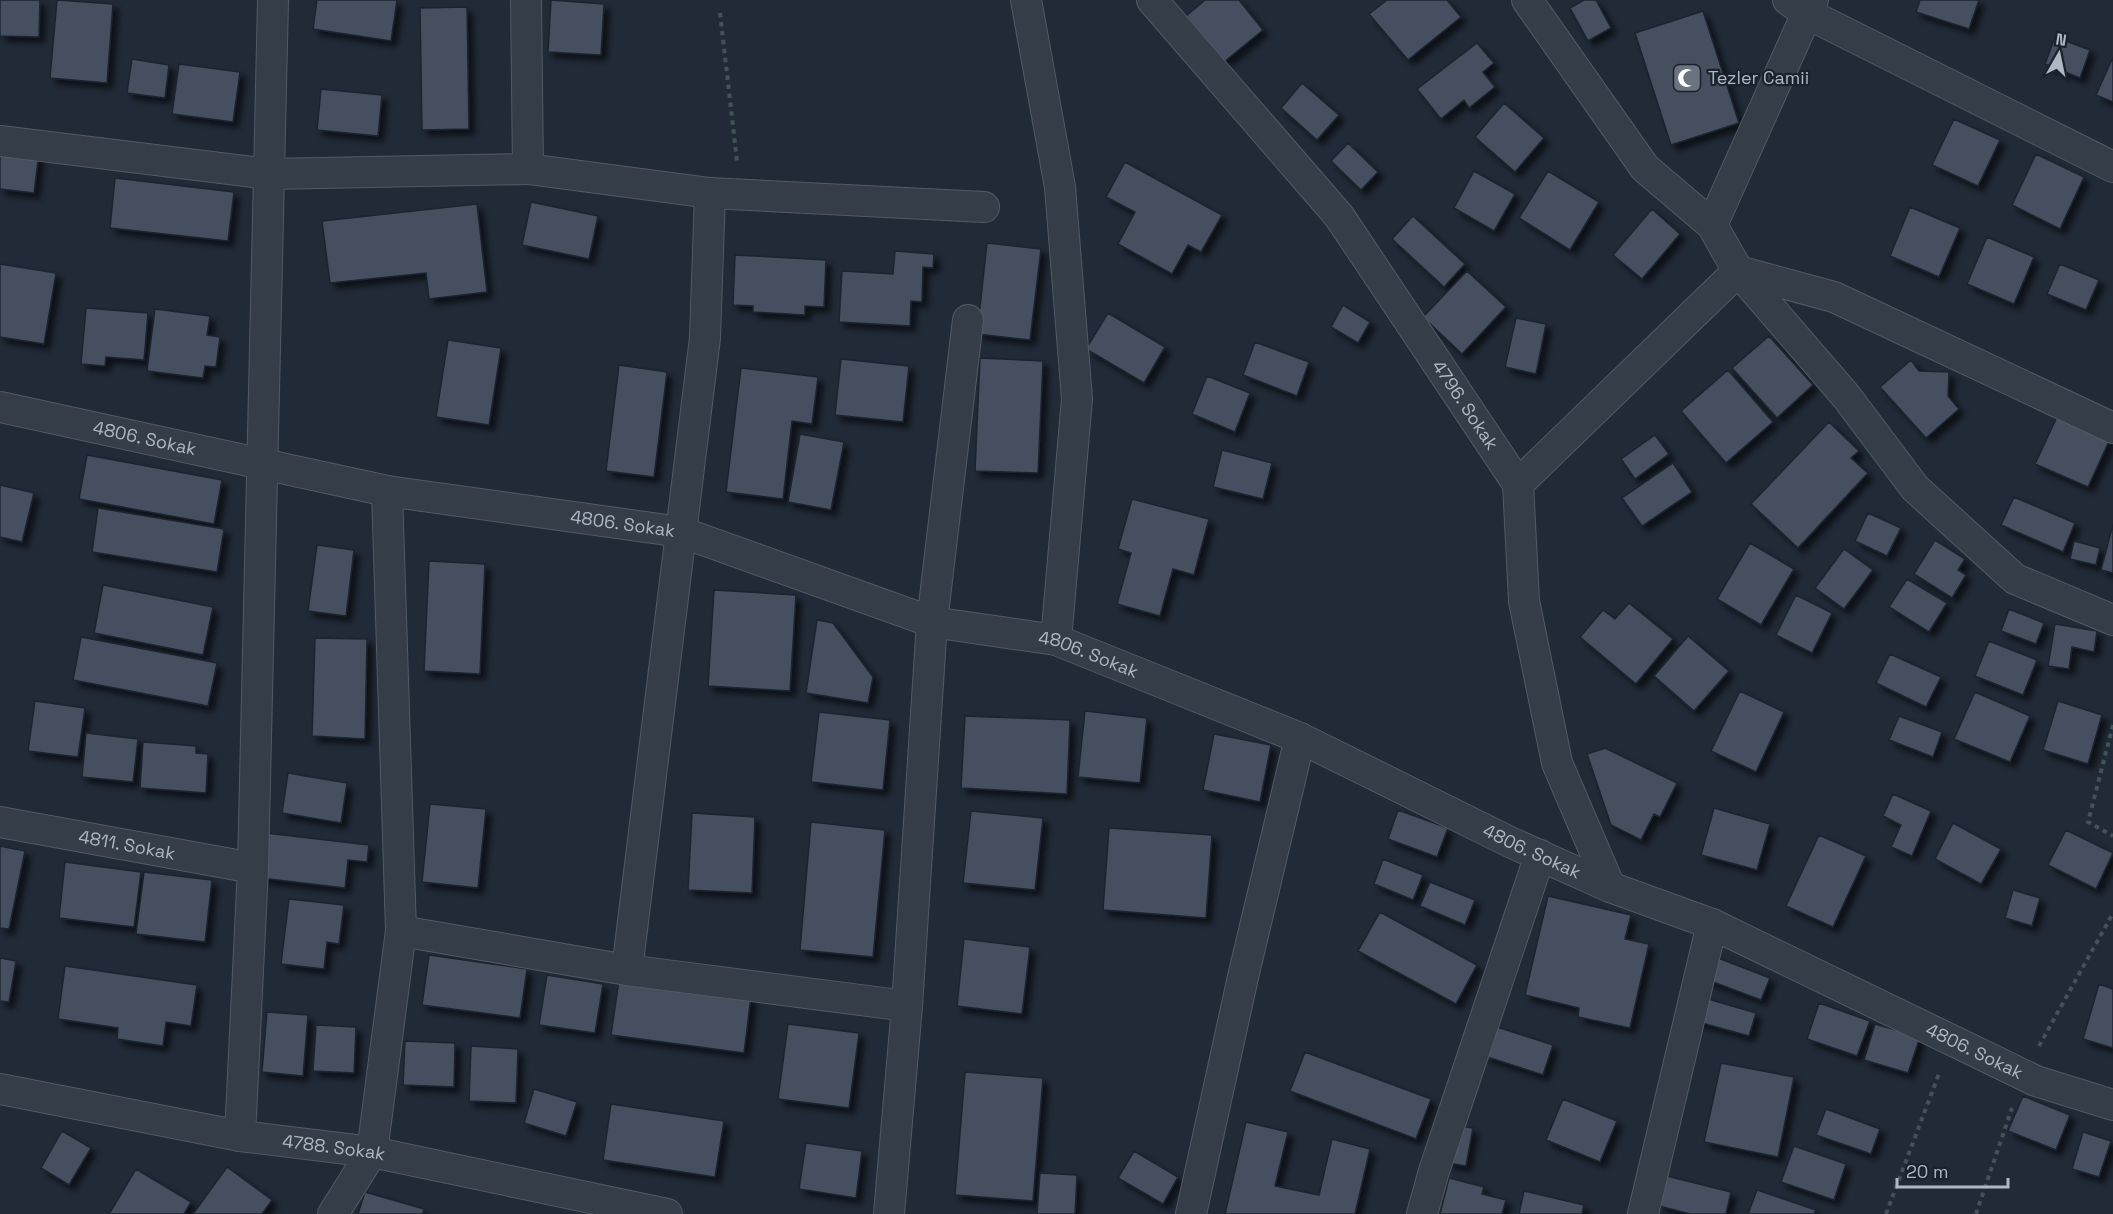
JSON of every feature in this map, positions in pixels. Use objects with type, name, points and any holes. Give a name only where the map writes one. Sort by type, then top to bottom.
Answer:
[{"type":"street","points":[[240,1136],[253,868],[273,0]]},
{"type":"street","points":[[526,0],[528,169]]},
{"type":"street","points":[[1026,0],[1060,187],[1077,399],[1056,640]]},
{"type":"street","name":"4796. Sokak","points":[[1152,0],[1340,216],[1518,484]]},
{"type":"street","points":[[1527,0],[1645,168],[1712,225],[1738,271],[1846,396],[1915,488],[2015,579],[2113,620]]},
{"type":"street","points":[[1712,225],[1803,5],[2113,167]]},
{"type":"street","points":[[0,141],[270,174],[528,169],[710,193],[984,207]]},
{"type":"street","points":[[627,970],[705,338],[710,193]]},
{"type":"street","points":[[1610,887],[1557,762],[1524,601],[1518,484],[1738,271]]},
{"type":"street","points":[[1738,271],[1834,297],[2113,428]]},
{"type":"street","points":[[889,1214],[907,1006],[932,622],[968,320]]},
{"type":"street","name":"4806. Sokak","points":[[0,407],[387,491],[681,532],[932,622],[1056,640],[1300,738],[1610,887],[1712,924],[2036,1081],[2113,1105]]},
{"type":"street","points":[[333,1214],[372,1152],[401,931],[387,491]]},
{"type":"street","points":[[1191,1214],[1243,978],[1300,738]]},
{"type":"street","name":"4811. Sokak","points":[[0,822],[253,868]]},
{"type":"street","points":[[1422,1214],[1434,1171],[1540,855]]},
{"type":"street","points":[[1643,1214],[1712,924]]},
{"type":"street","points":[[401,931],[627,970],[907,1006]]},
{"type":"street","name":"4788. Sokak","points":[[0,1089],[240,1136],[372,1152],[667,1214]]},
{"type":"path","points":[[720,13],[740,195]]},
{"type":"path","points":[[2113,725],[2088,822],[2113,836]]},
{"type":"path","points":[[1976,1214],[2023,1075],[2113,913]]},
{"type":"path","points":[[1886,1214],[1951,1040]]},
{"type":"building","points":[[0,0],[40,0],[39,37],[0,36]]},
{"type":"building","points":[[57,0],[113,4],[107,83],[50,78]]},
{"type":"building","points":[[317,0],[397,0],[391,41],[313,29]]},
{"type":"building","points":[[551,0],[604,4],[601,55],[548,52]]},
{"type":"building","points":[[1205,0],[1239,0],[1263,30],[1224,62],[1186,16]]},
{"type":"building","points":[[1387,0],[1447,0],[1461,17],[1408,60],[1369,14]]},
{"type":"building","points":[[1584,0],[1596,0],[1611,28],[1588,41],[1570,8]]},
{"type":"building","points":[[1920,0],[1979,0],[1969,29],[1916,12]]},
{"type":"building","points":[[467,7],[469,129],[422,130],[420,8]]},
{"type":"building","name":"Tezler Camii","points":[[1703,11],[1739,123],[1671,145],[1635,33]]},
{"type":"building","points":[[2055,37],[2090,50],[2080,78],[2045,64]]},
{"type":"building","points":[[1477,43],[1494,63],[1483,72],[1495,87],[1469,108],[1464,100],[1441,119],[1417,89]]},
{"type":"building","points":[[2113,57],[2113,102],[2096,95]]},
{"type":"building","points":[[132,59],[169,65],[165,98],[127,93]]},
{"type":"building","points":[[179,64],[240,72],[233,122],[172,114]]},
{"type":"building","points":[[1302,83],[1339,115],[1317,140],[1281,108]]},
{"type":"building","points":[[321,89],[382,95],[378,136],[317,130]]},
{"type":"building","points":[[1504,103],[1544,138],[1515,172],[1475,137]]},
{"type":"building","points":[[1954,119],[2000,140],[1978,186],[1932,165]]},
{"type":"building","points":[[1348,143],[1378,172],[1361,190],[1331,161]]},
{"type":"building","points":[[0,148],[39,153],[34,193],[0,189]]},
{"type":"building","points":[[2036,154],[2084,177],[2060,229],[2012,205]]},
{"type":"building","points":[[1125,162],[1222,215],[1201,252],[1188,245],[1172,274],[1118,244],[1135,212],[1106,197]]},
{"type":"building","points":[[1474,171],[1515,194],[1494,231],[1454,208]]},
{"type":"building","points":[[1548,171],[1599,202],[1570,250],[1519,218]]},
{"type":"building","points":[[115,178],[234,192],[228,241],[110,228]]},
{"type":"building","points":[[531,202],[598,216],[589,259],[522,245]]},
{"type":"building","points":[[477,204],[487,292],[429,299],[426,273],[330,283],[322,221]]},
{"type":"building","points":[[1910,207],[1960,228],[1939,277],[1890,256]]},
{"type":"building","points":[[1652,209],[1680,234],[1642,279],[1613,255]]},
{"type":"building","points":[[1413,216],[1465,264],[1444,287],[1392,239]]},
{"type":"building","points":[[1987,237],[2034,257],[2014,304],[1967,284]]},
{"type":"building","points":[[987,243],[1041,249],[1030,340],[977,334]]},
{"type":"building","points":[[895,251],[934,254],[933,268],[923,267],[922,302],[911,301],[910,326],[839,322],[842,271],[893,274]]},
{"type":"building","points":[[735,255],[826,260],[824,307],[805,306],[805,315],[753,312],[753,306],[733,305]]},
{"type":"building","points":[[0,264],[56,273],[44,344],[0,337]]},
{"type":"building","points":[[2060,264],[2099,280],[2086,310],[2047,294]]},
{"type":"building","points":[[1467,271],[1506,307],[1462,354],[1423,317]]},
{"type":"building","points":[[1343,305],[1370,322],[1358,343],[1331,327]]},
{"type":"building","points":[[86,308],[148,313],[144,360],[106,357],[105,366],[81,364]]},
{"type":"building","points":[[155,309],[210,316],[207,335],[220,337],[216,367],[205,366],[203,378],[147,371]]},
{"type":"building","points":[[1108,313],[1165,347],[1144,383],[1086,349]]},
{"type":"building","points":[[1516,318],[1546,324],[1536,374],[1505,367]]},
{"type":"building","points":[[1769,336],[1813,385],[1777,418],[1732,368]]},
{"type":"building","points":[[448,340],[501,348],[489,425],[436,417]]},
{"type":"building","points":[[1255,342],[1309,362],[1297,396],[1243,375]]},
{"type":"building","points":[[980,358],[1043,361],[1038,473],[975,471]]},
{"type":"building","points":[[841,359],[909,366],[903,422],[835,415]]},
{"type":"building","points":[[1911,360],[1919,371],[1949,372],[1948,396],[1959,409],[1926,438],[1880,387]]},
{"type":"building","points":[[619,365],[667,372],[654,477],[606,471]]},
{"type":"building","points":[[741,368],[818,377],[812,424],[792,421],[783,499],[726,492]]},
{"type":"building","points":[[1728,370],[1773,422],[1726,463],[1681,411]]},
{"type":"building","points":[[1207,376],[1250,393],[1235,432],[1192,414]]},
{"type":"building","points":[[2058,415],[2110,439],[2088,487],[2035,464]]},
{"type":"building","points":[[1829,422],[1859,451],[1851,458],[1868,473],[1798,548],[1751,504]]},
{"type":"building","points":[[800,434],[844,442],[831,510],[788,502]]},
{"type":"building","points":[[1655,435],[1669,454],[1635,479],[1621,459]]},
{"type":"building","points":[[1222,450],[1272,463],[1263,499],[1213,487]]},
{"type":"building","points":[[87,455],[222,480],[214,524],[79,499]]},
{"type":"building","points":[[1673,463],[1692,492],[1642,526],[1622,498]]},
{"type":"building","points":[[0,485],[34,493],[22,542],[0,537]]},
{"type":"building","points":[[2014,497],[2075,523],[2063,552],[2001,525]]},
{"type":"building","points":[[1132,499],[1209,519],[1194,575],[1173,569],[1160,616],[1117,604],[1131,553],[1118,549]]},
{"type":"building","points":[[98,508],[224,529],[217,572],[92,552]]},
{"type":"building","points":[[1868,513],[1901,528],[1887,556],[1855,541]]},
{"type":"building","points":[[2113,524],[2113,573],[2101,570]]},
{"type":"building","points":[[1935,540],[1965,559],[1958,570],[1966,575],[1952,598],[1914,574]]},
{"type":"building","points":[[2074,541],[2100,548],[2096,565],[2070,559]]},
{"type":"building","points":[[1750,543],[1794,569],[1761,625],[1717,599]]},
{"type":"building","points":[[317,545],[354,550],[346,616],[308,611]]},
{"type":"building","points":[[1844,549],[1873,570],[1844,609],[1815,588]]},
{"type":"building","points":[[429,561],[485,564],[480,674],[424,671]]},
{"type":"building","points":[[1907,579],[1947,603],[1929,632],[1889,607]]},
{"type":"building","points":[[103,585],[213,607],[203,655],[94,633]]},
{"type":"building","points":[[714,590],[796,595],[790,691],[708,686]]},
{"type":"building","points":[[1796,595],[1832,613],[1812,653],[1776,635]]},
{"type":"building","points":[[1629,603],[1673,639],[1636,684],[1580,637],[1603,610],[1615,619]]},
{"type":"building","points":[[2009,609],[2044,623],[2036,644],[2001,631]]},
{"type":"building","points":[[817,620],[833,623],[873,677],[868,703],[806,693]]},
{"type":"building","points":[[2055,624],[2097,631],[2094,652],[2072,647],[2069,669],[2048,666]]},
{"type":"building","points":[[1688,636],[1729,671],[1694,711],[1654,676]]},
{"type":"building","points":[[81,637],[217,663],[208,706],[73,680]]},
{"type":"building","points":[[315,638],[367,639],[365,739],[312,736]]},
{"type":"building","points":[[1989,641],[2037,660],[2023,695],[1975,676]]},
{"type":"building","points":[[1890,654],[1941,677],[1926,707],[1876,683]]},
{"type":"building","points":[[1740,691],[1784,712],[1756,772],[1711,751]]},
{"type":"building","points":[[1975,692],[2030,716],[2010,762],[1954,739]]},
{"type":"building","points":[[35,701],[85,708],[78,757],[28,751]]},
{"type":"building","points":[[2058,701],[2102,715],[2088,764],[2043,750]]},
{"type":"building","points":[[1085,711],[1147,718],[1140,783],[1078,777]]},
{"type":"building","points":[[819,712],[890,720],[883,790],[811,782]]},
{"type":"building","points":[[965,716],[1070,720],[1067,794],[961,788]]},
{"type":"building","points":[[1899,716],[1942,732],[1933,757],[1889,740]]},
{"type":"building","points":[[86,733],[138,739],[133,782],[82,777]]},
{"type":"building","points":[[1214,734],[1271,745],[1260,802],[1203,790]]},
{"type":"building","points":[[143,742],[196,746],[196,753],[208,754],[206,793],[140,788]]},
{"type":"building","points":[[1605,748],[1677,783],[1660,817],[1654,814],[1641,840],[1611,825],[1587,754]]},
{"type":"building","points":[[288,773],[347,783],[341,823],[282,813]]},
{"type":"building","points":[[1893,794],[1931,811],[1912,856],[1891,847],[1901,825],[1883,816]]},
{"type":"building","points":[[430,804],[486,809],[478,888],[422,882]]},
{"type":"building","points":[[1714,808],[1770,824],[1757,870],[1701,855]]},
{"type":"building","points":[[1398,810],[1448,828],[1437,857],[1388,839]]},
{"type":"building","points":[[971,811],[1043,818],[1035,890],[963,883]]},
{"type":"building","points":[[692,813],[755,817],[752,893],[688,890]]},
{"type":"building","points":[[811,822],[885,830],[873,957],[800,950]]},
{"type":"building","points":[[1953,823],[2001,849],[1981,884],[1935,859]]},
{"type":"building","points":[[1109,828],[1212,835],[1206,918],[1103,910]]},
{"type":"building","points":[[2066,830],[2113,853],[2096,889],[2048,865]]},
{"type":"building","points":[[266,833],[369,845],[367,862],[348,860],[345,888],[261,878]]},
{"type":"building","points":[[1819,835],[1866,856],[1833,927],[1786,906]]},
{"type":"building","points":[[0,846],[25,851],[9,929],[0,928]]},
{"type":"building","points":[[1383,859],[1423,875],[1413,900],[1374,884]]},
{"type":"building","points":[[65,862],[141,872],[134,927],[59,918]]},
{"type":"building","points":[[144,872],[212,880],[205,942],[136,934]]},
{"type":"building","points":[[1430,882],[1475,900],[1465,925],[1420,906]]},
{"type":"building","points":[[2013,890],[2040,898],[2032,926],[2005,918]]},
{"type":"building","points":[[1548,896],[1631,915],[1625,939],[1649,944],[1630,1028],[1578,1017],[1579,1008],[1525,995]]},
{"type":"building","points":[[289,899],[344,905],[339,944],[327,942],[324,969],[281,964]]},
{"type":"building","points":[[1380,912],[1477,965],[1456,1004],[1358,951]]},
{"type":"building","points":[[964,939],[1030,947],[1022,1014],[957,1006]]},
{"type":"building","points":[[1705,953],[1770,978],[1761,1000],[1697,976]]},
{"type":"building","points":[[429,955],[527,969],[520,1018],[422,1005]]},
{"type":"building","points":[[0,958],[16,961],[9,1002],[0,1001]]},
{"type":"building","points":[[65,966],[197,985],[191,1026],[166,1022],[163,1046],[117,1039],[118,1028],[58,1019]]},
{"type":"building","points":[[547,975],[603,984],[595,1033],[539,1025]]},
{"type":"building","points":[[619,980],[751,996],[744,1053],[611,1035]]},
{"type":"building","points":[[2099,984],[2113,989],[2113,1048],[2083,1039]]},
{"type":"building","points":[[1698,996],[1756,1013],[1749,1036],[1691,1020]]},
{"type":"building","points":[[1819,1003],[1870,1021],[1857,1056],[1807,1039]]},
{"type":"building","points":[[267,1012],[308,1015],[303,1076],[262,1072]]},
{"type":"building","points":[[788,1024],[859,1033],[849,1108],[778,1099]]},
{"type":"building","points":[[1875,1024],[1920,1037],[1908,1073],[1864,1060]]},
{"type":"building","points":[[316,1025],[356,1027],[354,1073],[313,1071]]},
{"type":"building","points":[[1494,1026],[1553,1045],[1543,1075],[1484,1056]]},
{"type":"building","points":[[405,1041],[455,1043],[454,1087],[403,1085]]},
{"type":"building","points":[[471,1046],[518,1049],[516,1103],[469,1101]]},
{"type":"building","points":[[1305,1052],[1431,1099],[1416,1139],[1290,1091]]},
{"type":"building","points":[[1721,1063],[1794,1077],[1778,1157],[1704,1142]]},
{"type":"building","points":[[965,1072],[1043,1078],[1033,1201],[955,1195]]},
{"type":"building","points":[[534,1089],[577,1102],[566,1136],[524,1123]]},
{"type":"building","points":[[2023,1096],[2070,1115],[2056,1150],[2008,1131]]},
{"type":"building","points":[[1563,1099],[1617,1121],[1600,1162],[1546,1140]]},
{"type":"building","points":[[611,1104],[724,1121],[715,1177],[603,1160]]},
{"type":"building","points":[[1826,1109],[1880,1129],[1871,1154],[1816,1135]]},
{"type":"building","points":[[1246,1122],[1288,1132],[1275,1186],[1319,1195],[1332,1139],[1370,1149],[1355,1214],[1225,1214]]},
{"type":"building","points":[[1454,1125],[1473,1128],[1466,1166],[1447,1163]]},
{"type":"building","points":[[62,1131],[91,1148],[69,1185],[41,1168]]},
{"type":"building","points":[[2083,1132],[2111,1141],[2099,1177],[2072,1169]]},
{"type":"building","points":[[806,1143],[862,1151],[856,1198],[799,1189]]},
{"type":"building","points":[[1794,1146],[1846,1164],[1834,1200],[1781,1182]]},
{"type":"building","points":[[1134,1151],[1178,1177],[1163,1204],[1118,1178]]},
{"type":"building","points":[[227,1167],[272,1200],[262,1214],[193,1214]]},
{"type":"building","points":[[136,1169],[191,1202],[184,1214],[109,1214]]},
{"type":"building","points":[[1040,1173],[1077,1175],[1075,1214],[1037,1214]]},
{"type":"building","points":[[1667,1176],[1731,1192],[1726,1214],[1690,1214],[1659,1206]]},
{"type":"building","points":[[1449,1178],[1484,1187],[1482,1194],[1506,1200],[1502,1214],[1440,1214]]},
{"type":"building","points":[[1757,1190],[1816,1210],[1814,1214],[1748,1214]]},
{"type":"building","points":[[1524,1191],[1584,1205],[1582,1214],[1519,1214]]},
{"type":"building","points":[[365,1192],[424,1209],[423,1214],[358,1214]]},
{"type":"place","name":"Tezler Camii","points":[[1687,78]]}]
